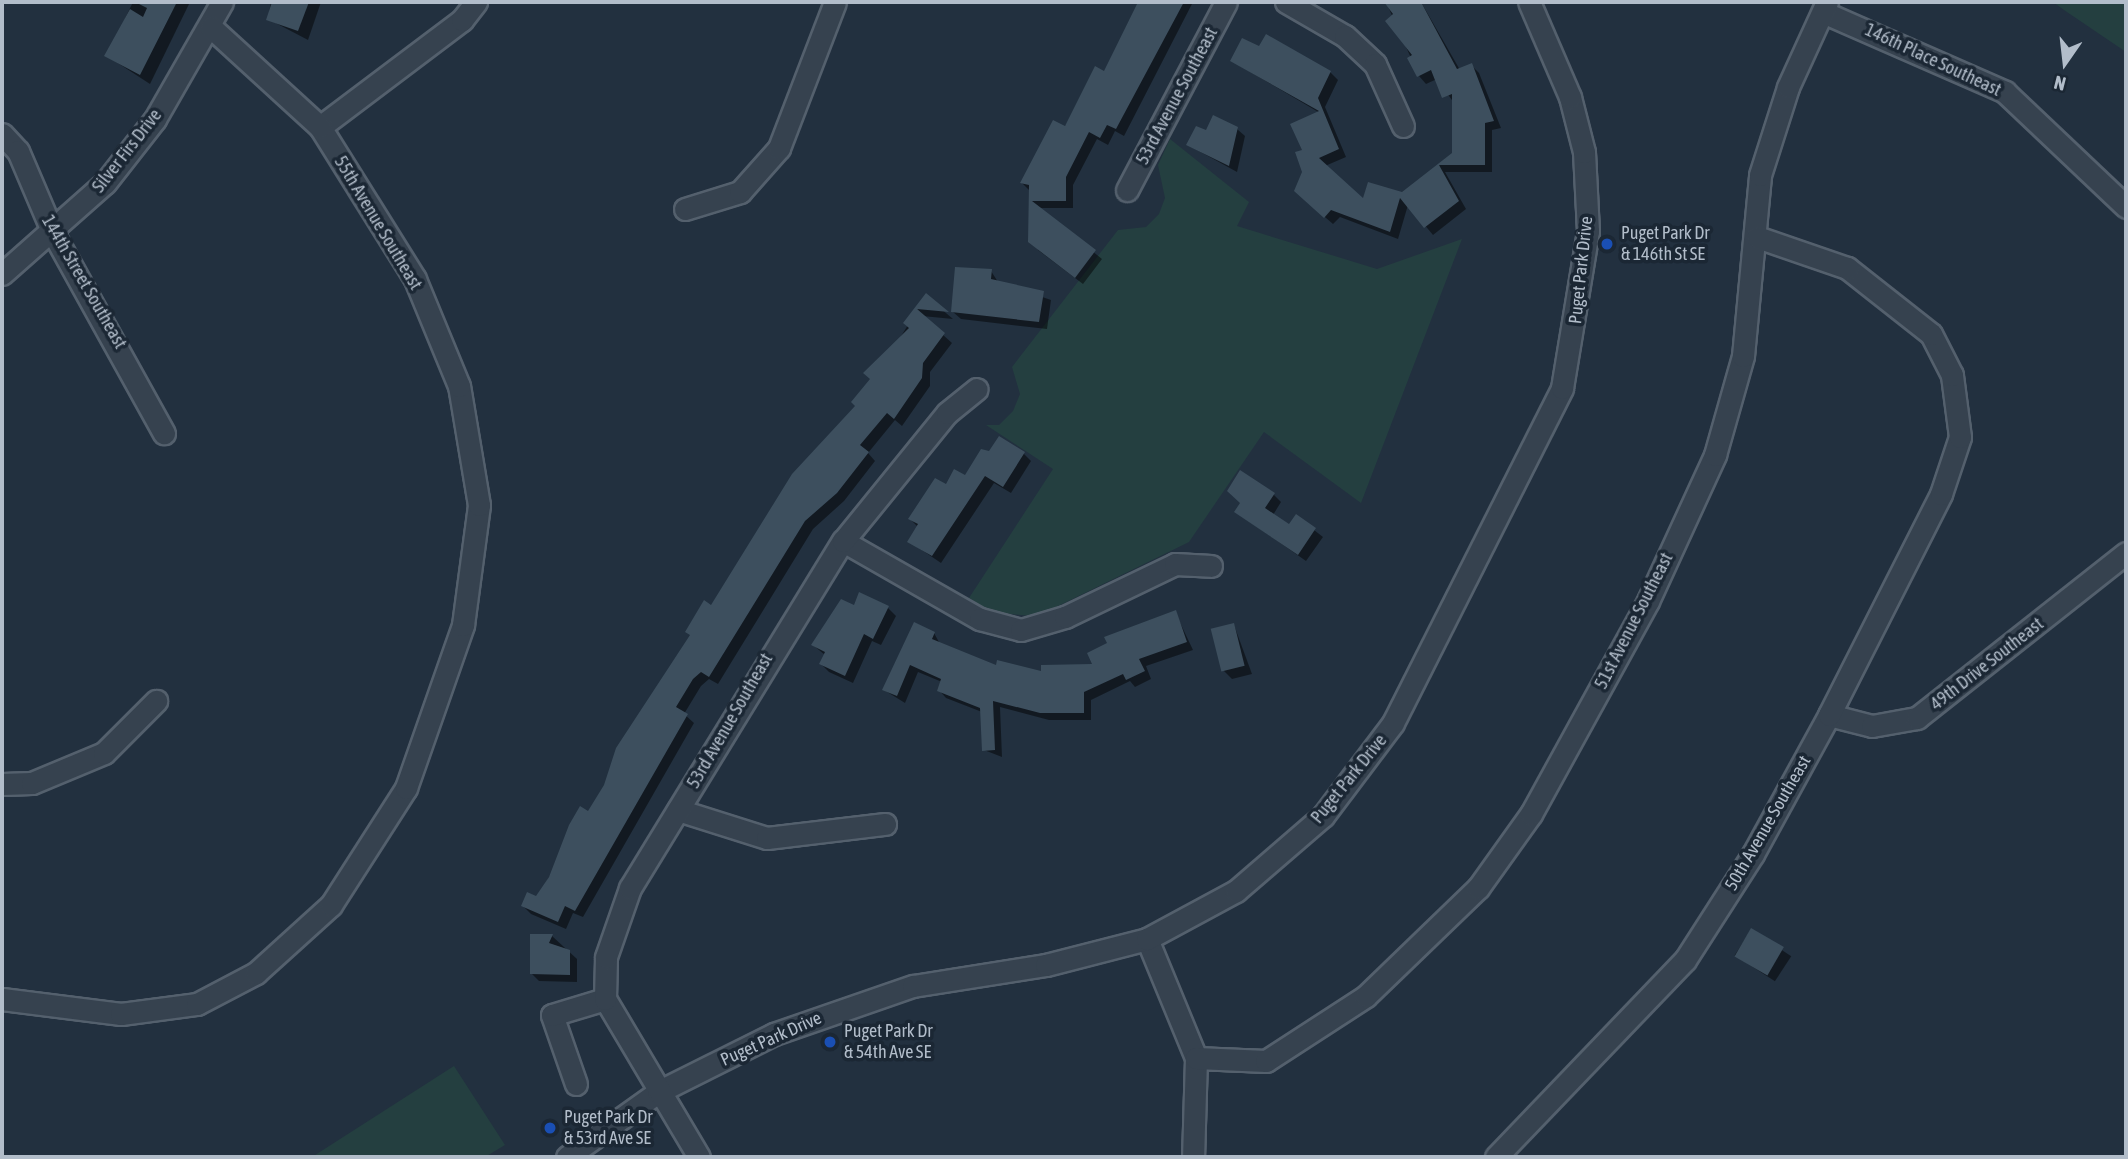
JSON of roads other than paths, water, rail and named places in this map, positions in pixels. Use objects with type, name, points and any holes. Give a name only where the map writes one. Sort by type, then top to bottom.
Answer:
[{"type":"street","name":"Silver Firs Drive","points":[[2,274],[53,233],[105,183],[150,126],[211,27],[222,2]]},
{"type":"street","points":[[320,127],[462,20],[476,2]]},
{"type":"street","points":[[685,209],[740,192],[779,148],[835,2]]},
{"type":"street","name":"53rd Avenue Southeast","points":[[1127,190],[1226,2]]},
{"type":"street","points":[[1286,2],[1345,36],[1375,64],[1403,126]]},
{"type":"street","name":"Puget Park Drive","points":[[567,1157],[658,1092],[774,1034],[870,998],[1147,939],[1236,891],[1304,833],[1394,723],[1562,388],[1588,231],[1584,152],[1570,97],[1529,2]]},
{"type":"street","name":"146th Place Southeast","points":[[1825,7],[2004,92],[2099,177],[2126,207]]},
{"type":"street","name":"51st Avenue Southeast","points":[[1196,1058],[1266,1061],[1366,996],[1478,888],[1531,814],[1648,601],[1715,455],[1743,356],[1757,237],[1760,175],[1788,87],[1825,7]]},
{"type":"street","name":"55th Avenue Southeast","points":[[2,999],[121,1014],[197,1003],[244,979],[331,905],[406,788],[463,625],[479,505],[459,386],[415,279],[320,127],[211,27]]},
{"type":"street","name":"144th Street Southeast","points":[[2,134],[18,151],[53,233],[164,433]]},
{"type":"street","name":"50th Avenue Southeast","points":[[1496,1157],[1685,960],[1753,853],[1829,715],[1941,494],[1960,437],[1952,375],[1931,334],[1847,268],[1757,237]]},
{"type":"street","name":"53rd Avenue Southeast","points":[[605,999],[606,957],[630,888],[843,541],[947,413],[977,388]]},
{"type":"street","points":[[843,541],[980,619],[1021,630],[1065,617],[1175,565],[1211,566]]},
{"type":"street","name":"49th Drive Southeast","points":[[1829,715],[1872,726],[1917,718],[2126,553]]},
{"type":"street","points":[[2,784],[32,783],[104,753],[156,701]]},
{"type":"street","points":[[678,810],[767,838],[885,824]]},
{"type":"street","points":[[1147,939],[1196,1058],[1190,1096],[1193,1157]]},
{"type":"street","points":[[576,1084],[552,1015],[605,999],[699,1157]]},
{"type":"place","name":"Puget Park Dr & 146th St SE","points":[[1607,244]]},
{"type":"place","name":"Puget Park Dr & 54th Ave SE","points":[[830,1042]]},
{"type":"place","name":"Puget Park Dr & 53rd Ave SE","points":[[550,1128]]}]
